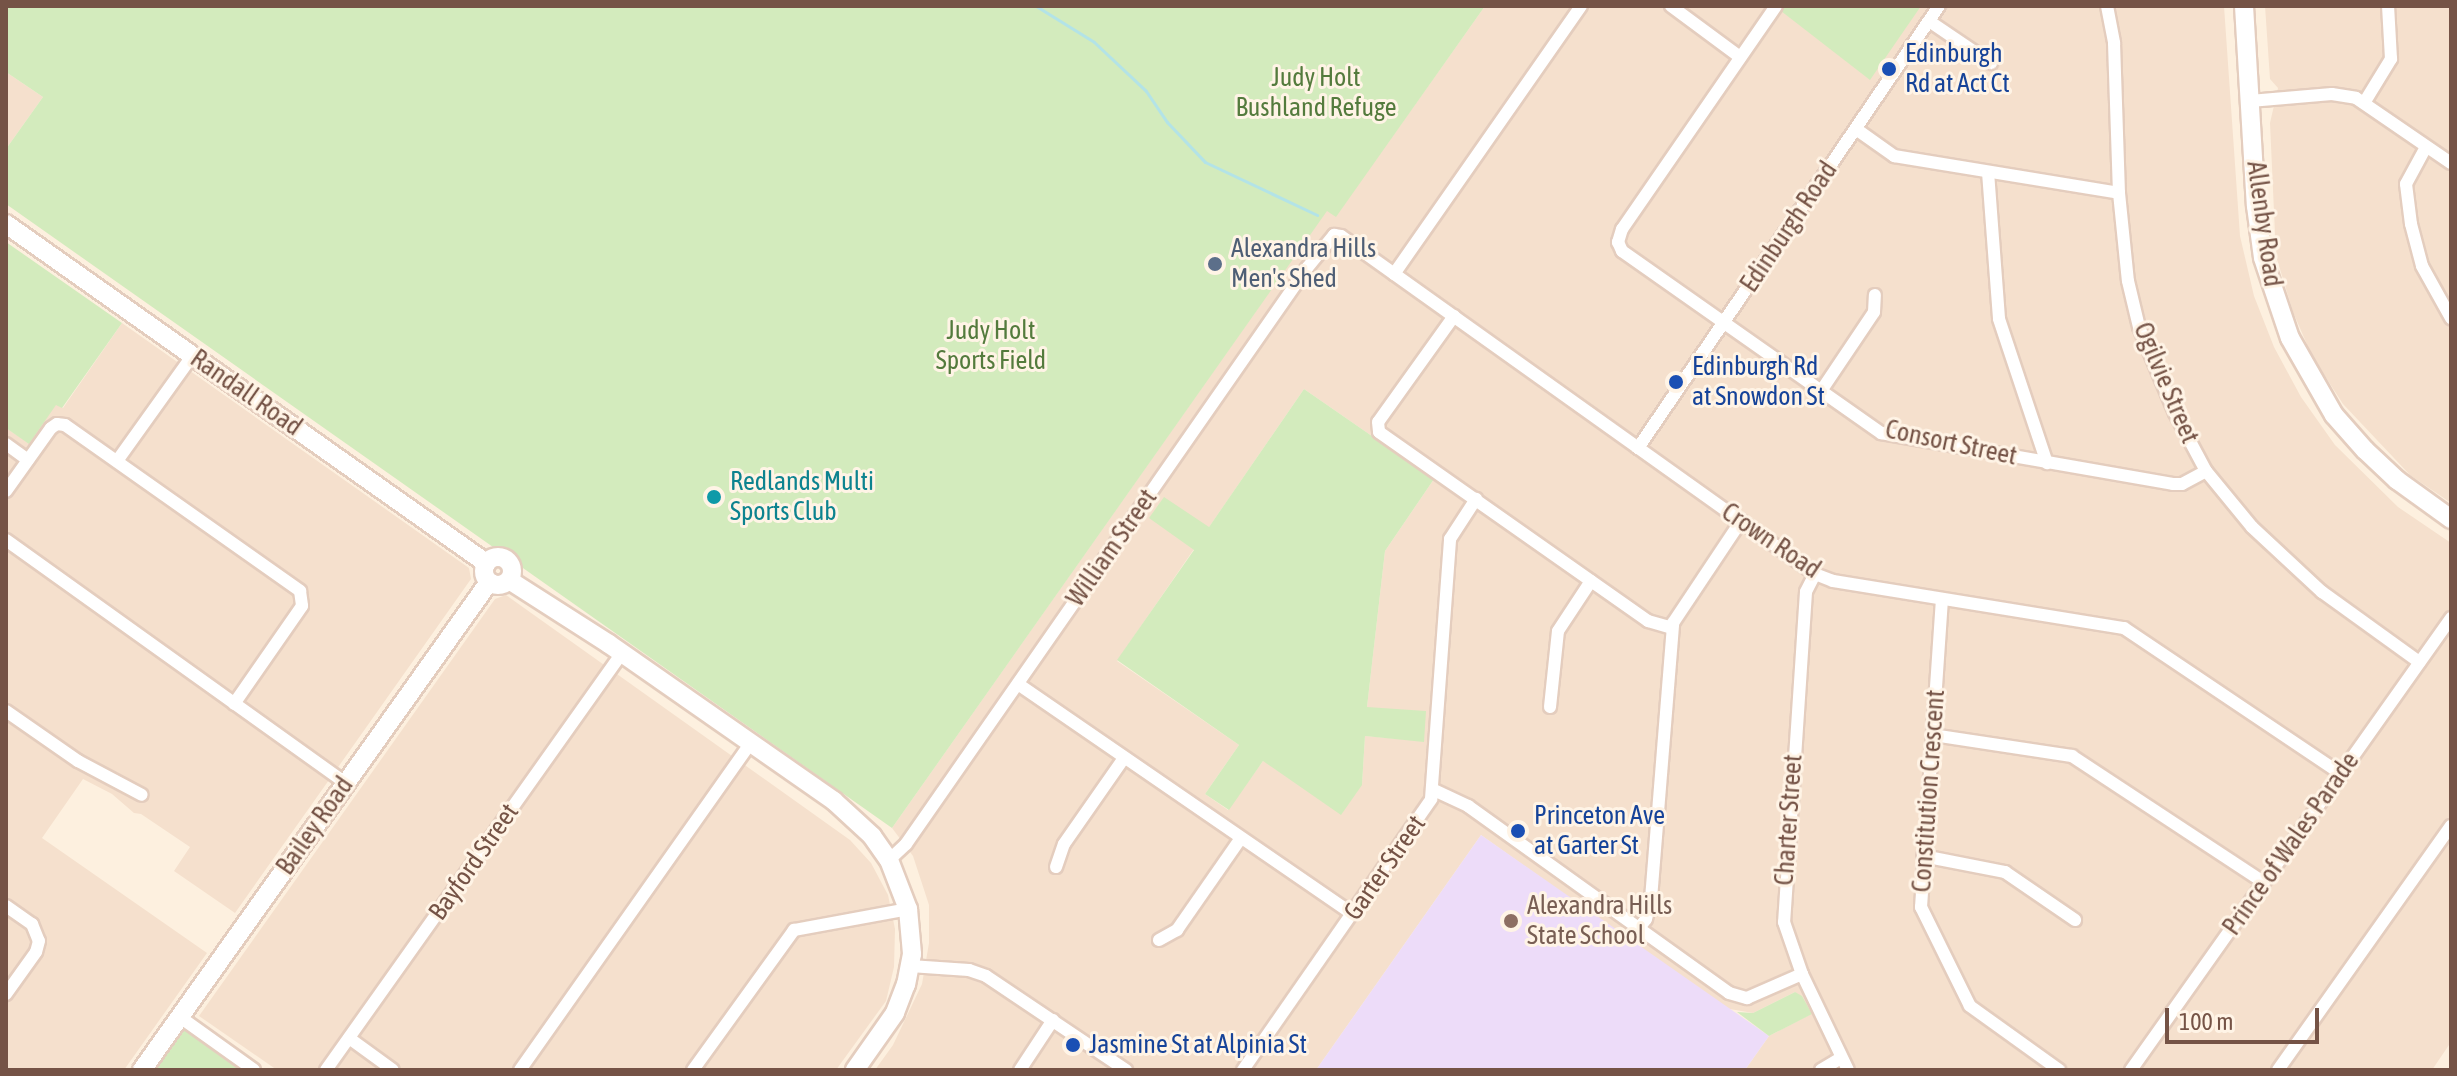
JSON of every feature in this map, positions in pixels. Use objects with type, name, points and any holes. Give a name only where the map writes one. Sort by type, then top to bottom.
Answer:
[{"type":"street","points":[[1394,274],[1581,6]]},
{"type":"street","points":[[1671,6],[1740,57],[1776,6]]},
{"type":"street","name":"Edinburgh Road","points":[[1638,448],[1939,6]]},
{"type":"street","name":"Ogilvie Street","points":[[2107,6],[2114,43],[2122,244],[2139,327],[2157,375],[2206,471],[2252,527],[2322,592],[2419,662]]},
{"type":"street","name":"Allenby Road","points":[[2244,6],[2263,258],[2290,338],[2334,415],[2365,450],[2397,480],[2451,519]]},
{"type":"street","points":[[2364,103],[2391,59],[2388,6]]},
{"type":"street","points":[[1929,21],[1991,63]]},
{"type":"street","name":"Consort Street","points":[[1740,57],[1622,229],[1618,242],[1622,251],[1881,433],[2173,484],[2182,484],[2206,471]]},
{"type":"street","points":[[2250,101],[2346,95],[2364,103],[2451,163]]},
{"type":"street","points":[[1856,129],[1894,156],[2119,193]]},
{"type":"street","points":[[2426,147],[2406,184],[2411,224],[2422,266],[2451,318]]},
{"type":"street","points":[[1988,172],[1999,319],[2047,463]]},
{"type":"street","name":"Randall Road","points":[[6,224],[193,355],[487,572],[495,557],[505,558],[512,569],[509,580],[622,653],[854,817],[889,860],[908,909],[910,966],[895,1013],[855,1070]]},
{"type":"street","name":"Crown Road","points":[[1334,235],[1454,316],[1815,574],[1833,581],[2124,628],[2341,774]]},
{"type":"street","name":"William Street","points":[[889,860],[906,844],[1307,268],[1334,235]]},
{"type":"street","points":[[1821,391],[1874,312],[1875,295]]},
{"type":"street","points":[[1454,316],[1378,422],[1379,432],[1653,625],[1672,628]]},
{"type":"street","points":[[117,461],[193,355]]},
{"type":"street","points":[[6,491],[57,424],[65,425],[300,591],[302,606],[234,704]]},
{"type":"street","points":[[6,444],[28,460]]},
{"type":"street","name":"Garter Street","points":[[1243,1070],[1427,808],[1434,790],[1450,539],[1476,499]]},
{"type":"street","points":[[1639,928],[1646,919],[1651,899],[1672,628],[1679,609],[1741,521]]},
{"type":"street","points":[[6,540],[345,783]]},
{"type":"street","points":[[487,572],[501,585],[509,580]]},
{"type":"street","name":"Bailey Road","points":[[142,1070],[345,783],[487,572]]},
{"type":"street","name":"Charter Street","points":[[1815,574],[1806,592],[1783,898],[1784,922],[1802,974],[1848,1070]]},
{"type":"street","points":[[1550,707],[1558,631],[1591,581]]},
{"type":"street","name":"Constitution Crescent","points":[[1942,599],[1921,907],[1966,1000],[1977,1012],[2059,1070]]},
{"type":"street","name":"Prince of Wales Parade","points":[[2131,1070],[2451,618]]},
{"type":"street","name":"Bayford Street","points":[[326,1070],[622,653]]},
{"type":"street","points":[[1018,684],[1353,914]]},
{"type":"street","points":[[6,711],[78,761],[142,795]]},
{"type":"street","points":[[1933,735],[2072,756],[2263,882]]},
{"type":"street","points":[[520,1070],[751,743]]},
{"type":"street","points":[[1056,867],[1064,844],[1124,758]]},
{"type":"street","points":[[1434,790],[1468,806],[1738,997],[1761,993],[1802,974]]},
{"type":"street","points":[[2278,1070],[2451,826]]},
{"type":"street","points":[[1159,940],[1177,930],[1241,838]]},
{"type":"street","points":[[1923,856],[2005,872],[2075,920]]},
{"type":"street","points":[[6,906],[32,924],[39,941],[36,952],[6,994]]},
{"type":"street","points":[[693,1070],[794,930],[908,909]]},
{"type":"street","points":[[910,966],[978,973],[1126,1070]]},
{"type":"street","points":[[180,1017],[254,1070]]},
{"type":"street","points":[[1020,1070],[1053,1020]]},
{"type":"street","points":[[349,1038],[393,1070]]},
{"type":"street","points":[[1821,1070],[1841,1058]]},
{"type":"shaded area","points":[[1485,6],[2224,6],[2240,236],[2254,296],[2274,347],[2301,397],[2335,445],[2398,507],[2451,543],[2451,1042],[2432,1070],[1745,1070],[1769,1036],[1811,1014],[1795,992],[1753,1013],[1724,1008],[1481,835],[1316,1070],[875,1070],[893,1045],[922,984],[929,943],[929,905],[913,856],[892,828],[1327,210],[1336,216]],"holes":[[[1304,389],[1434,479],[1385,551],[1367,707],[1424,741],[1365,736],[1362,785],[1263,761],[1228,810],[1205,794],[1239,745],[1117,661]]]},
{"type":"shaded area","points":[[2265,6],[2451,6],[2451,503],[2410,475],[2343,404],[2312,356],[2293,312],[2276,256],[2270,123],[2278,88],[2270,79]]},
{"type":"shaded area","points":[[6,72],[43,97],[6,149]]},
{"type":"shaded area","points":[[122,323],[469,568],[471,579],[235,913],[174,871],[190,847],[141,814],[134,813],[112,794],[83,779],[42,838],[207,953],[124,1070],[6,1070],[6,428],[29,443],[56,404],[63,408]]},
{"type":"shaded area","points":[[506,595],[850,840],[871,863],[888,895],[895,929],[894,967],[886,1001],[836,1070],[277,1070],[199,1016],[495,599]]},
{"type":"shaded area","name":"Alexandra Hills State School","points":[[1481,835],[1769,1036],[1745,1070],[1316,1070]]},
{"type":"green space","points":[[6,6],[1485,6],[1336,217],[1327,211],[892,828],[6,204],[6,149],[43,97],[6,72]]},
{"type":"green space","points":[[1784,6],[1921,6],[1870,80],[1781,11]]},
{"type":"green space","points":[[6,242],[122,323],[62,408],[56,405],[29,444],[6,428]]},
{"type":"green space","points":[[1304,389],[1434,479],[1385,551],[1367,707],[1426,711],[1424,742],[1365,736],[1362,785],[1341,815],[1263,761],[1229,810],[1205,794],[1239,745],[1117,660],[1194,550],[1149,518],[1164,497],[1209,527]]},
{"type":"green space","points":[[1795,992],[1802,996],[1812,1014],[1769,1036],[1737,1012],[1753,1013]]},
{"type":"green space","points":[[180,1017],[254,1070],[142,1070]]},
{"type":"waterway","points":[[1036,6],[1094,42],[1146,91],[1167,122],[1205,162],[1317,215]]},
{"type":"place","name":"Edinburgh Rd at Act Ct","points":[[1889,69]]},
{"type":"place","name":"Alexandra Hills Men's Shed","points":[[1215,264]]},
{"type":"place","name":"Edinburgh Rd at Snowdon St","points":[[1676,382]]},
{"type":"place","name":"Redlands Multi Sports Club","points":[[714,497]]},
{"type":"place","name":"Princeton Ave at Garter St","points":[[1518,831]]},
{"type":"place","name":"Alexandra Hills State School","points":[[1511,921]]},
{"type":"place","name":"Jasmine St at Alpinia St","points":[[1073,1045]]},
{"type":"park label","name":"Judy Holt Bushland Refuge","points":[[1316,93]]},
{"type":"park label","name":"Judy Holt Sports Field","points":[[991,346]]}]
